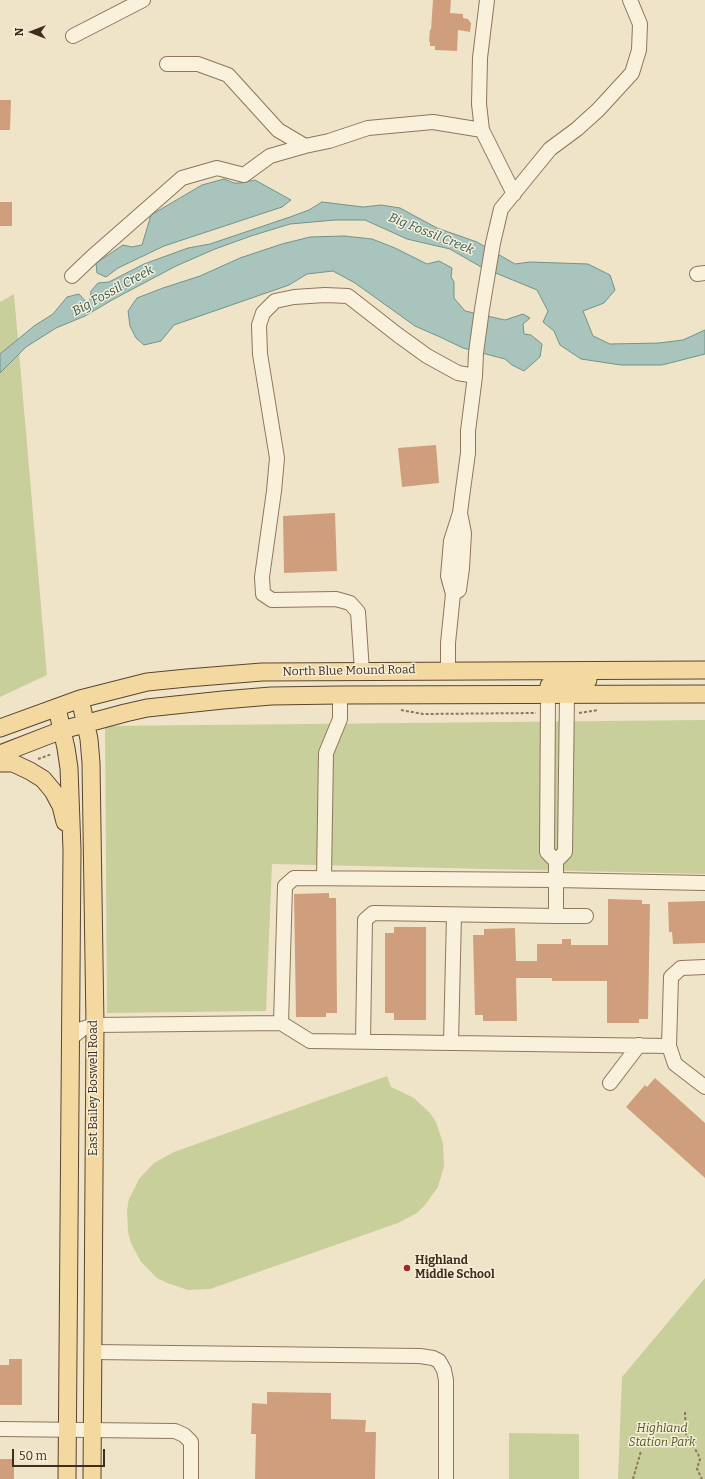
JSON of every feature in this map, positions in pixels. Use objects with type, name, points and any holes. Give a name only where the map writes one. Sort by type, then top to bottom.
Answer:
[{"type":"main road","name":"North Blue Mound Road","points":[[0,728],[80,699],[147,682],[187,678],[262,672],[697,670]]},
{"type":"main road","points":[[548,695],[549,686],[560,682],[593,680],[659,680],[697,670]]},
{"type":"main road","name":"North Blue Mound Road","points":[[0,754],[62,730],[147,708],[271,696],[705,694]]},
{"type":"main road","name":"East Bailey Boswell Road","points":[[80,699],[89,740],[92,763],[95,1025],[92,1479]]},
{"type":"main road","name":"East Bailey Boswell Road","points":[[57,708],[69,768],[72,850],[67,1479]]},
{"type":"main road","points":[[0,764],[13,763],[43,779],[53,791],[62,806],[72,850]]},
{"type":"main road","points":[[69,1169],[80,1170],[83,1175],[84,1232],[94,1265]]},
{"type":"main road","points":[[68,1269],[77,1286],[78,1341],[82,1349],[93,1352]]},
{"type":"street","points":[[73,36],[143,0]]},
{"type":"street","points":[[487,0],[480,58],[479,104],[482,130],[514,194]]},
{"type":"street","points":[[448,670],[448,643],[453,594],[459,590],[462,568],[464,533],[460,510],[468,453],[468,431],[475,376],[476,353],[493,243],[501,209],[550,149],[577,129],[598,110],[632,73],[639,50],[640,24],[630,0]]},
{"type":"street","points":[[167,64],[198,64],[228,75],[278,130],[305,146]]},
{"type":"street","points":[[72,276],[182,178],[217,168],[244,175],[270,156],[329,141],[368,128],[434,122],[482,130]]},
{"type":"street","points":[[362,671],[358,612],[350,603],[336,599],[272,600],[263,594],[262,578],[277,458],[260,354],[260,325],[263,313],[275,301],[294,297],[325,295],[348,296],[427,356],[458,374],[475,376]]},
{"type":"street","points":[[324,878],[326,753],[340,719],[340,695]]},
{"type":"street","points":[[548,695],[547,852],[556,861],[556,916]]},
{"type":"street","points":[[556,861],[565,852],[567,695]]},
{"type":"street","points":[[281,1023],[284,886],[294,878],[705,883]]},
{"type":"street","points":[[363,1041],[365,920],[373,913],[586,916]]},
{"type":"street","points":[[451,1043],[454,915]]},
{"type":"street","points":[[705,967],[681,968],[672,977],[669,1046],[675,1064],[705,1087]]},
{"type":"street","points":[[70,1039],[82,1029],[95,1025],[281,1023],[310,1041],[669,1046]]},
{"type":"street","points":[[610,1084],[639,1045]]},
{"type":"street","points":[[93,1352],[420,1356],[434,1358],[439,1360],[444,1370],[446,1380],[446,1479]]},
{"type":"street","points":[[0,1429],[175,1431],[184,1435],[191,1442],[191,1479]]},
{"type":"path","points":[[394,709],[422,714],[548,713]]},
{"type":"path","points":[[567,713],[598,710]]},
{"type":"path","points":[[34,760],[56,752]]},
{"type":"path","points":[[685,1412],[686,1434],[700,1459],[697,1468],[702,1479]]},
{"type":"path","points":[[633,1479],[641,1450]]},
{"type":"green space","points":[[14,294],[47,675],[0,697],[0,302]]},
{"type":"green space","points":[[705,720],[705,874],[272,864],[266,1011],[107,1013],[105,726]]},
{"type":"green space","points":[[387,1076],[391,1087],[414,1098],[430,1113],[436,1122],[443,1143],[444,1166],[438,1187],[417,1213],[398,1223],[210,1289],[188,1290],[167,1283],[157,1278],[141,1262],[131,1243],[128,1232],[127,1210],[129,1199],[139,1179],[154,1163],[174,1152]]},
{"type":"green space","name":"Highland Station Park","points":[[705,1278],[705,1479],[618,1479],[622,1377]]},
{"type":"green space","points":[[509,1433],[579,1434],[579,1479],[509,1479]]},
{"type":"water","points":[[224,179],[234,183],[255,180],[291,200],[282,207],[164,246],[118,268],[106,277],[97,273],[96,263],[123,245],[132,247],[142,245],[151,215],[202,185]]},
{"type":"water","name":"Big Fossil Creek","points":[[322,202],[363,207],[381,205],[400,208],[437,228],[477,242],[515,264],[530,262],[588,264],[610,275],[615,290],[604,303],[583,311],[593,336],[610,344],[659,343],[683,340],[705,330],[705,354],[662,365],[621,365],[581,359],[560,345],[554,331],[543,322],[548,311],[537,290],[481,267],[450,249],[407,239],[365,220],[335,220],[290,224],[215,249],[176,266],[85,316],[56,328],[26,347],[0,373],[0,354],[34,326],[53,314],[67,297],[79,294],[86,302],[90,300],[91,291],[98,283],[109,282],[144,264],[188,248],[210,244],[290,217],[309,210]]},
{"type":"water","points":[[344,236],[372,239],[395,248],[427,264],[439,261],[452,268],[451,277],[454,282],[454,298],[465,311],[505,320],[523,314],[530,318],[523,324],[524,334],[531,335],[542,344],[540,357],[524,371],[512,365],[505,359],[463,348],[415,326],[355,283],[333,271],[307,274],[289,285],[174,325],[161,341],[144,345],[136,338],[130,326],[128,311],[137,298],[200,276],[240,258],[282,244],[310,237]]},
{"type":"building","points":[[433,0],[451,0],[450,13],[463,14],[463,18],[468,19],[471,23],[470,32],[458,30],[457,51],[435,50],[435,46],[430,46],[429,41]]},
{"type":"building","points":[[0,100],[11,100],[10,130],[0,130]]},
{"type":"building","points":[[0,202],[12,202],[12,226],[0,226]]},
{"type":"building","points":[[436,445],[439,483],[402,487],[398,448]]},
{"type":"building","points":[[335,513],[337,571],[284,573],[283,516]]},
{"type":"building","points":[[329,893],[329,898],[336,898],[337,1013],[326,1013],[326,1017],[296,1017],[294,894]]},
{"type":"building","points":[[608,899],[642,900],[642,904],[650,904],[648,1019],[639,1019],[639,1023],[607,1023],[607,981],[552,981],[552,978],[516,978],[517,1021],[483,1021],[483,1015],[475,1015],[473,935],[484,935],[484,929],[515,928],[516,961],[537,961],[537,944],[562,944],[562,939],[571,939],[571,945],[608,945]]},
{"type":"building","points":[[705,901],[705,943],[673,944],[672,932],[669,932],[668,902]]},
{"type":"building","points":[[394,927],[426,927],[426,1020],[394,1020],[394,1013],[385,1013],[385,933],[394,933]]},
{"type":"building","points":[[655,1078],[705,1123],[705,1178],[626,1107],[645,1085],[647,1087]]},
{"type":"building","points":[[9,1359],[22,1359],[22,1405],[0,1405],[0,1365],[9,1365]]},
{"type":"building","points":[[267,1392],[331,1393],[331,1419],[366,1420],[365,1432],[376,1432],[375,1479],[255,1479],[256,1434],[251,1434],[252,1403],[267,1404]]},
{"type":"building","points":[[0,1459],[14,1459],[14,1479],[0,1479]]},
{"type":"place","name":"Highland Middle School","points":[[407,1268]]}]
